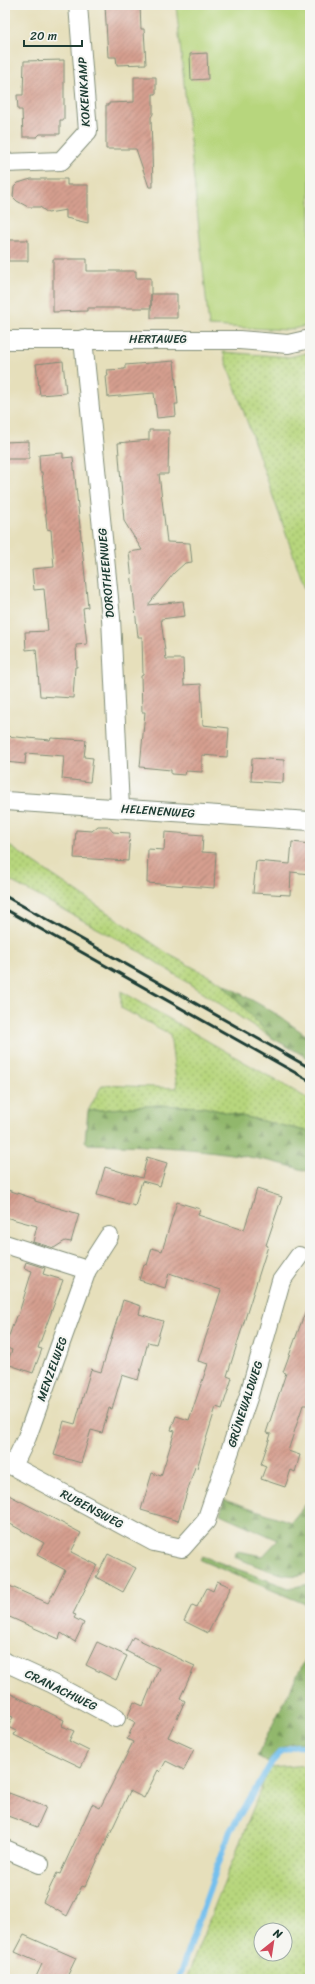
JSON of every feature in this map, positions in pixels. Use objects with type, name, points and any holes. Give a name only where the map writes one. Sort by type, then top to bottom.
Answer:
[{"type":"street","name":"KOKENKAMP","points":[[5,163],[61,161],[88,131],[78,5]]},
{"type":"street","name":"DOROTHEENWEG","points":[[83,339],[111,618],[120,808]]},
{"type":"street","name":"HERTAWEG","points":[[5,340],[239,340],[288,344],[310,339]]},
{"type":"street","name":"HELENENWEG","points":[[5,801],[310,822]]},
{"type":"street","name":"MENZELWEG","points":[[9,1464],[27,1437],[87,1270],[109,1236]]},
{"type":"street","points":[[5,1244],[87,1270]]},
{"type":"street","name":"GRÜNEWALDWEG","points":[[182,1548],[206,1521],[250,1395],[281,1281],[299,1256]]},
{"type":"street","name":"RUBENSWEG","points":[[9,1464],[154,1542],[182,1548]]},
{"type":"street","name":"CRANACHWEG","points":[[5,1662],[53,1684],[116,1718]]},
{"type":"street","points":[[5,1848],[40,1864]]},
{"type":"green space","points":[[176,5],[310,5],[310,325],[289,330],[209,326]]},
{"type":"green space","points":[[223,352],[289,357],[310,352],[310,603]]},
{"type":"green space","points":[[5,843],[170,955],[220,982],[272,1038],[139,951],[5,878]]},
{"type":"green space","points":[[220,982],[273,1012],[310,1038],[310,1059],[272,1038]]},
{"type":"green space","points":[[121,991],[310,1100],[310,1132],[203,1107],[157,1105],[88,1111],[102,1085],[177,1088],[170,1034],[121,1008]]},
{"type":"green space","points":[[157,1105],[203,1107],[310,1132],[310,1172],[256,1158],[200,1150],[88,1144],[85,1141],[88,1111]]},
{"type":"green space","points":[[224,1499],[291,1522],[306,1504],[310,1506],[310,1570],[303,1574],[294,1576],[273,1572],[234,1557],[237,1551],[263,1556],[278,1540],[220,1514]]},
{"type":"green space","points":[[202,1556],[289,1588],[310,1584],[310,1606],[200,1560]]},
{"type":"green space","points":[[310,1650],[310,1743],[286,1745],[268,1762],[257,1756]]},
{"type":"green space","points":[[310,1765],[310,1979],[186,1979],[269,1768]]},
{"type":"building","points":[[105,5],[140,5],[141,29],[144,29],[146,64],[117,65],[116,57],[108,57]]},
{"type":"building","points":[[207,53],[208,79],[191,80],[190,54]]},
{"type":"building","points":[[64,60],[64,120],[60,120],[60,134],[40,134],[37,137],[23,137],[22,110],[18,110],[17,95],[23,95],[24,61]]},
{"type":"building","points":[[134,77],[156,77],[156,94],[153,94],[153,114],[151,117],[153,187],[149,187],[136,149],[106,149],[106,105],[109,105],[109,103],[134,102]]},
{"type":"building","points":[[31,179],[67,179],[67,185],[88,185],[88,223],[66,218],[66,210],[48,213],[40,207],[28,207],[17,201],[13,197],[14,187],[18,183]]},
{"type":"building","points":[[7,240],[28,240],[28,261],[8,261]]},
{"type":"building","points":[[53,259],[87,259],[87,271],[136,271],[136,278],[151,278],[151,308],[87,308],[87,311],[53,312]]},
{"type":"building","points":[[151,294],[177,294],[177,318],[151,318]]},
{"type":"building","points":[[63,361],[66,393],[40,395],[36,364]]},
{"type":"building","points":[[174,361],[178,404],[175,404],[176,416],[157,418],[154,393],[108,397],[106,376],[108,376],[107,370],[125,369],[125,365]]},
{"type":"building","points":[[149,430],[169,430],[168,474],[159,474],[167,542],[190,543],[192,562],[185,563],[174,573],[148,605],[183,601],[185,616],[161,619],[166,659],[183,659],[184,685],[201,684],[203,725],[229,728],[227,757],[202,755],[202,772],[186,771],[185,775],[171,774],[171,770],[140,767],[145,712],[142,712],[142,637],[138,637],[129,552],[142,550],[124,521],[118,443],[149,440]]},
{"type":"building","points":[[29,441],[29,459],[5,459],[5,442]]},
{"type":"building","points":[[63,453],[63,458],[73,457],[88,607],[83,608],[87,644],[76,645],[77,667],[75,667],[73,698],[40,696],[36,649],[26,650],[25,632],[48,631],[44,589],[34,590],[32,569],[54,567],[51,530],[47,529],[39,455]]},
{"type":"building","points":[[5,736],[50,740],[51,738],[86,740],[84,757],[93,758],[90,782],[62,779],[64,756],[26,753],[25,764],[5,762]]},
{"type":"building","points":[[252,758],[284,760],[283,783],[251,781]]},
{"type":"building","points":[[98,826],[108,826],[113,832],[130,833],[128,861],[74,858],[76,830],[92,831]]},
{"type":"building","points":[[165,832],[203,835],[202,852],[216,853],[214,888],[147,883],[148,849],[164,850]]},
{"type":"building","points":[[292,842],[310,844],[310,874],[291,872],[290,895],[253,893],[256,861],[290,864]]},
{"type":"building","points":[[147,1157],[167,1163],[160,1186],[142,1181],[135,1206],[97,1195],[105,1167],[142,1178]]},
{"type":"building","points":[[5,1189],[35,1199],[35,1201],[79,1214],[71,1242],[65,1241],[54,1248],[33,1242],[37,1226],[5,1217]]},
{"type":"building","points":[[257,1189],[282,1197],[227,1376],[232,1378],[222,1409],[216,1407],[197,1468],[195,1467],[178,1521],[141,1510],[152,1473],[161,1476],[175,1431],[171,1430],[176,1416],[189,1420],[208,1364],[198,1361],[221,1290],[169,1273],[165,1288],[139,1280],[144,1264],[147,1265],[152,1248],[162,1251],[177,1202],[200,1209],[198,1215],[244,1230]]},
{"type":"building","points":[[26,1262],[45,1268],[43,1274],[63,1280],[38,1348],[42,1349],[33,1373],[7,1364],[12,1350],[5,1347],[16,1316],[18,1316],[32,1271],[24,1268]]},
{"type":"building","points":[[123,1300],[141,1306],[139,1314],[163,1321],[156,1344],[148,1342],[138,1380],[122,1375],[112,1409],[109,1408],[102,1433],[91,1430],[81,1463],[54,1455],[64,1421],[75,1424],[91,1369],[101,1372]]},
{"type":"building","points":[[307,1307],[310,1307],[310,1405],[303,1405],[288,1451],[300,1455],[295,1472],[291,1470],[285,1487],[261,1479],[266,1466],[261,1464],[271,1434],[266,1433],[286,1373],[283,1372]]},
{"type":"building","points":[[5,1493],[81,1533],[71,1552],[97,1565],[73,1614],[76,1615],[74,1618],[84,1623],[75,1642],[61,1633],[59,1639],[5,1615],[5,1584],[48,1603],[65,1570],[37,1555],[44,1543],[5,1521]]},
{"type":"building","points":[[108,1554],[136,1568],[123,1592],[96,1577]]},
{"type":"building","points":[[217,1581],[231,1587],[208,1633],[184,1621],[192,1605],[197,1607],[207,1588],[213,1591]]},
{"type":"building","points":[[133,1637],[195,1666],[180,1698],[185,1701],[168,1737],[194,1749],[184,1770],[166,1761],[160,1772],[158,1770],[144,1798],[130,1791],[85,1887],[82,1886],[67,1916],[43,1902],[57,1873],[60,1874],[92,1804],[100,1808],[133,1742],[127,1739],[135,1722],[127,1718],[134,1702],[143,1706],[159,1668],[126,1651]]},
{"type":"building","points":[[97,1642],[127,1656],[116,1680],[86,1665]]},
{"type":"building","points":[[5,1691],[64,1720],[62,1726],[74,1731],[69,1741],[89,1751],[81,1767],[14,1735],[16,1731],[8,1727],[13,1717],[5,1714]]},
{"type":"building","points":[[9,1793],[46,1807],[37,1827],[5,1815],[5,1803]]},
{"type":"building","points":[[24,1935],[76,1958],[66,1979],[35,1979],[42,1964],[15,1952]]},
{"type":"waterway","points":[[178,1979],[230,1831],[272,1762],[282,1751],[296,1746],[310,1747]]},
{"type":"railway","points":[[5,896],[310,1068]]},
{"type":"railway","points":[[5,909],[310,1081]]}]
